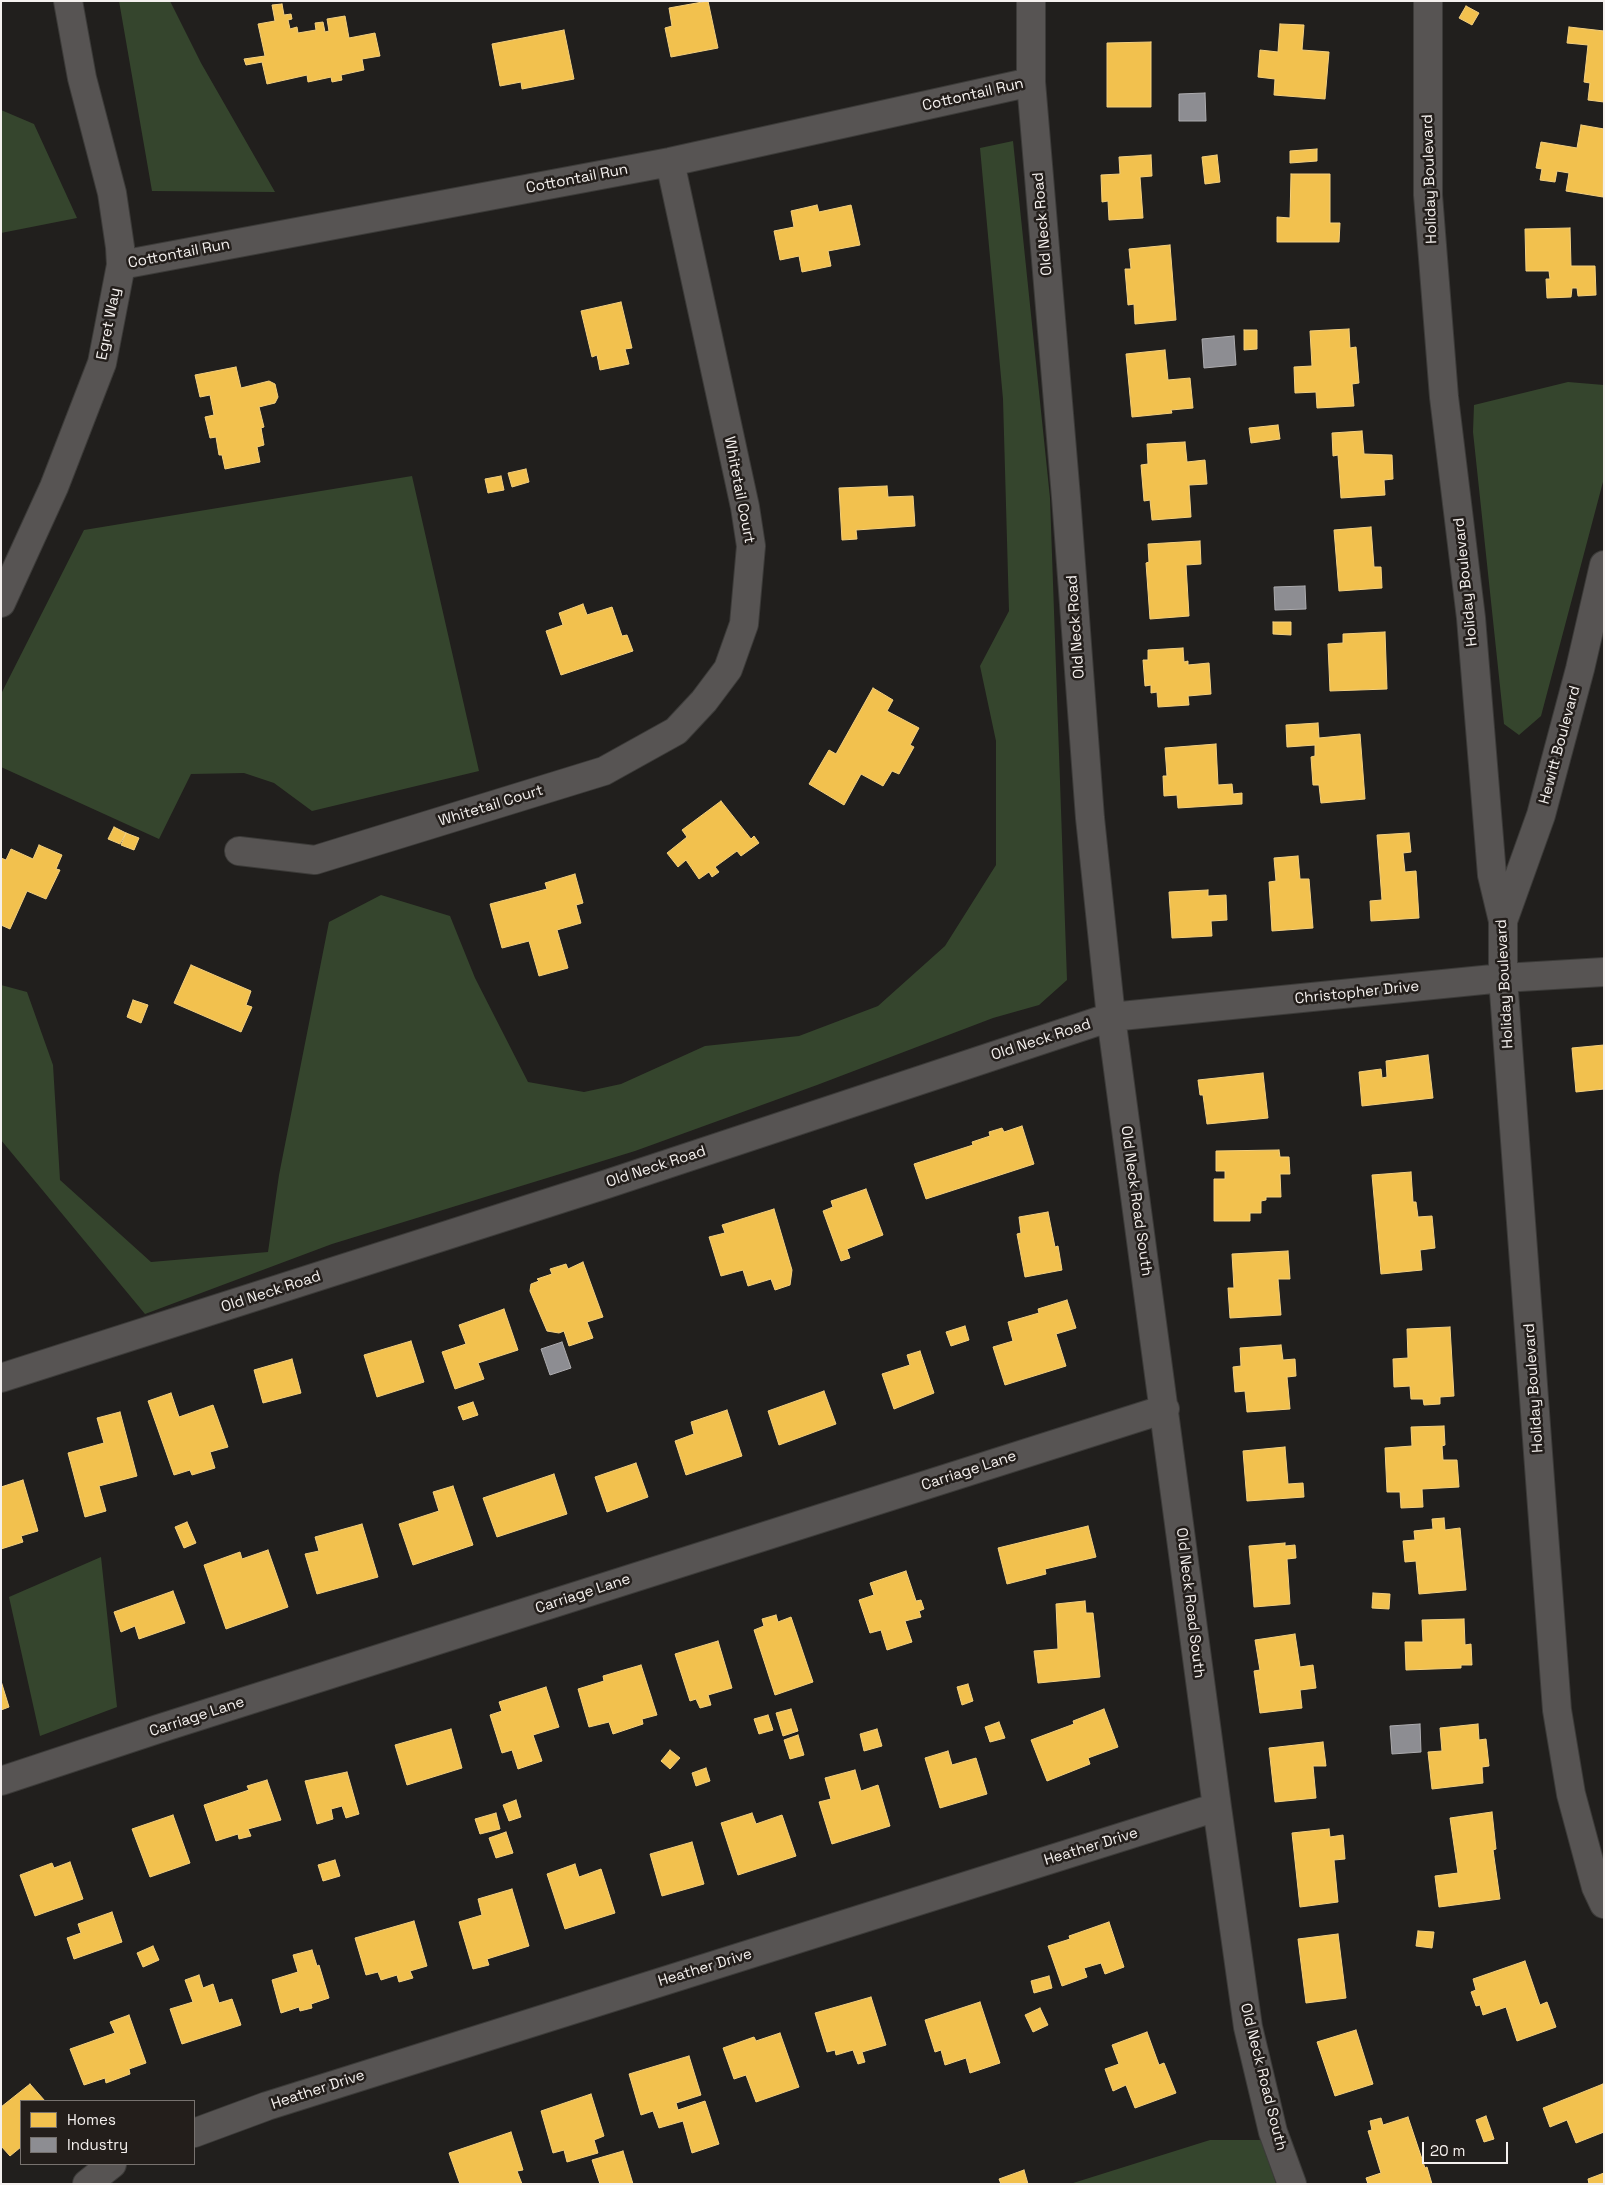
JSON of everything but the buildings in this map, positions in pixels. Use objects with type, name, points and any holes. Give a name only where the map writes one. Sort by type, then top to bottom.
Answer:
[{"type":"street","name":"Egret Way","points":[[1,603],[54,487],[102,363],[121,265],[112,193],[84,87],[68,1]]},
{"type":"street","name":"Old Neck Road","points":[[1,1378],[607,1184],[1111,1017],[1090,818],[1066,497],[1031,82],[1032,1]]},
{"type":"street","name":"Holiday Boulevard","points":[[1428,1],[1428,195],[1443,387],[1471,618],[1492,875],[1503,921],[1503,978],[1557,1710],[1572,1794],[1596,1887],[1604,1904]]},
{"type":"street","name":"Cottontail Run","points":[[121,265],[670,162],[1031,82]]},
{"type":"street","name":"Whitetail Court","points":[[239,851],[314,860],[604,771],[676,731],[704,701],[728,670],[744,624],[751,546],[670,162]]},
{"type":"street","name":"Hewitt Boulevard","points":[[1503,921],[1541,815],[1580,670],[1604,565]]},
{"type":"street","name":"Christopher Drive","points":[[1111,1017],[1503,978],[1604,972]]},
{"type":"street","name":"Old Neck Road South","points":[[1111,1017],[1165,1409],[1216,1807],[1248,2027],[1273,2132],[1292,2184]]},
{"type":"street","name":"Carriage Lane","points":[[1,1781],[158,1729],[1165,1409]]},
{"type":"street","name":"Heather Drive","points":[[195,2133],[267,2106],[1216,1807]]},
{"type":"street","points":[[87,2184],[111,2165]]},
{"type":"green space","points":[[119,1],[170,1],[201,63],[275,192],[152,191]]},
{"type":"green space","points":[[1,110],[34,124],[77,218],[1,233]]},
{"type":"green space","points":[[1013,141],[1050,498],[1067,980],[1039,1005],[993,1018],[817,1085],[635,1151],[332,1244],[145,1314],[1,1140],[1,985],[27,992],[53,1065],[60,1180],[151,1262],[268,1252],[279,1175],[329,922],[381,895],[450,916],[475,978],[528,1082],[584,1092],[621,1084],[705,1046],[799,1036],[878,1006],[945,946],[996,865],[996,741],[980,666],[1009,611],[1003,399],[980,148]]},
{"type":"green space","points":[[1568,382],[1604,385],[1604,478],[1541,716],[1519,735],[1504,724],[1473,432],[1474,405]]},
{"type":"green space","points":[[412,476],[479,771],[312,811],[274,783],[244,773],[191,774],[159,839],[1,767],[1,694],[84,530]]},
{"type":"green space","points":[[101,1557],[117,1707],[40,1736],[9,1597]]},
{"type":"green space","points":[[1210,2140],[1262,2140],[1276,2184],[1070,2184]]}]
